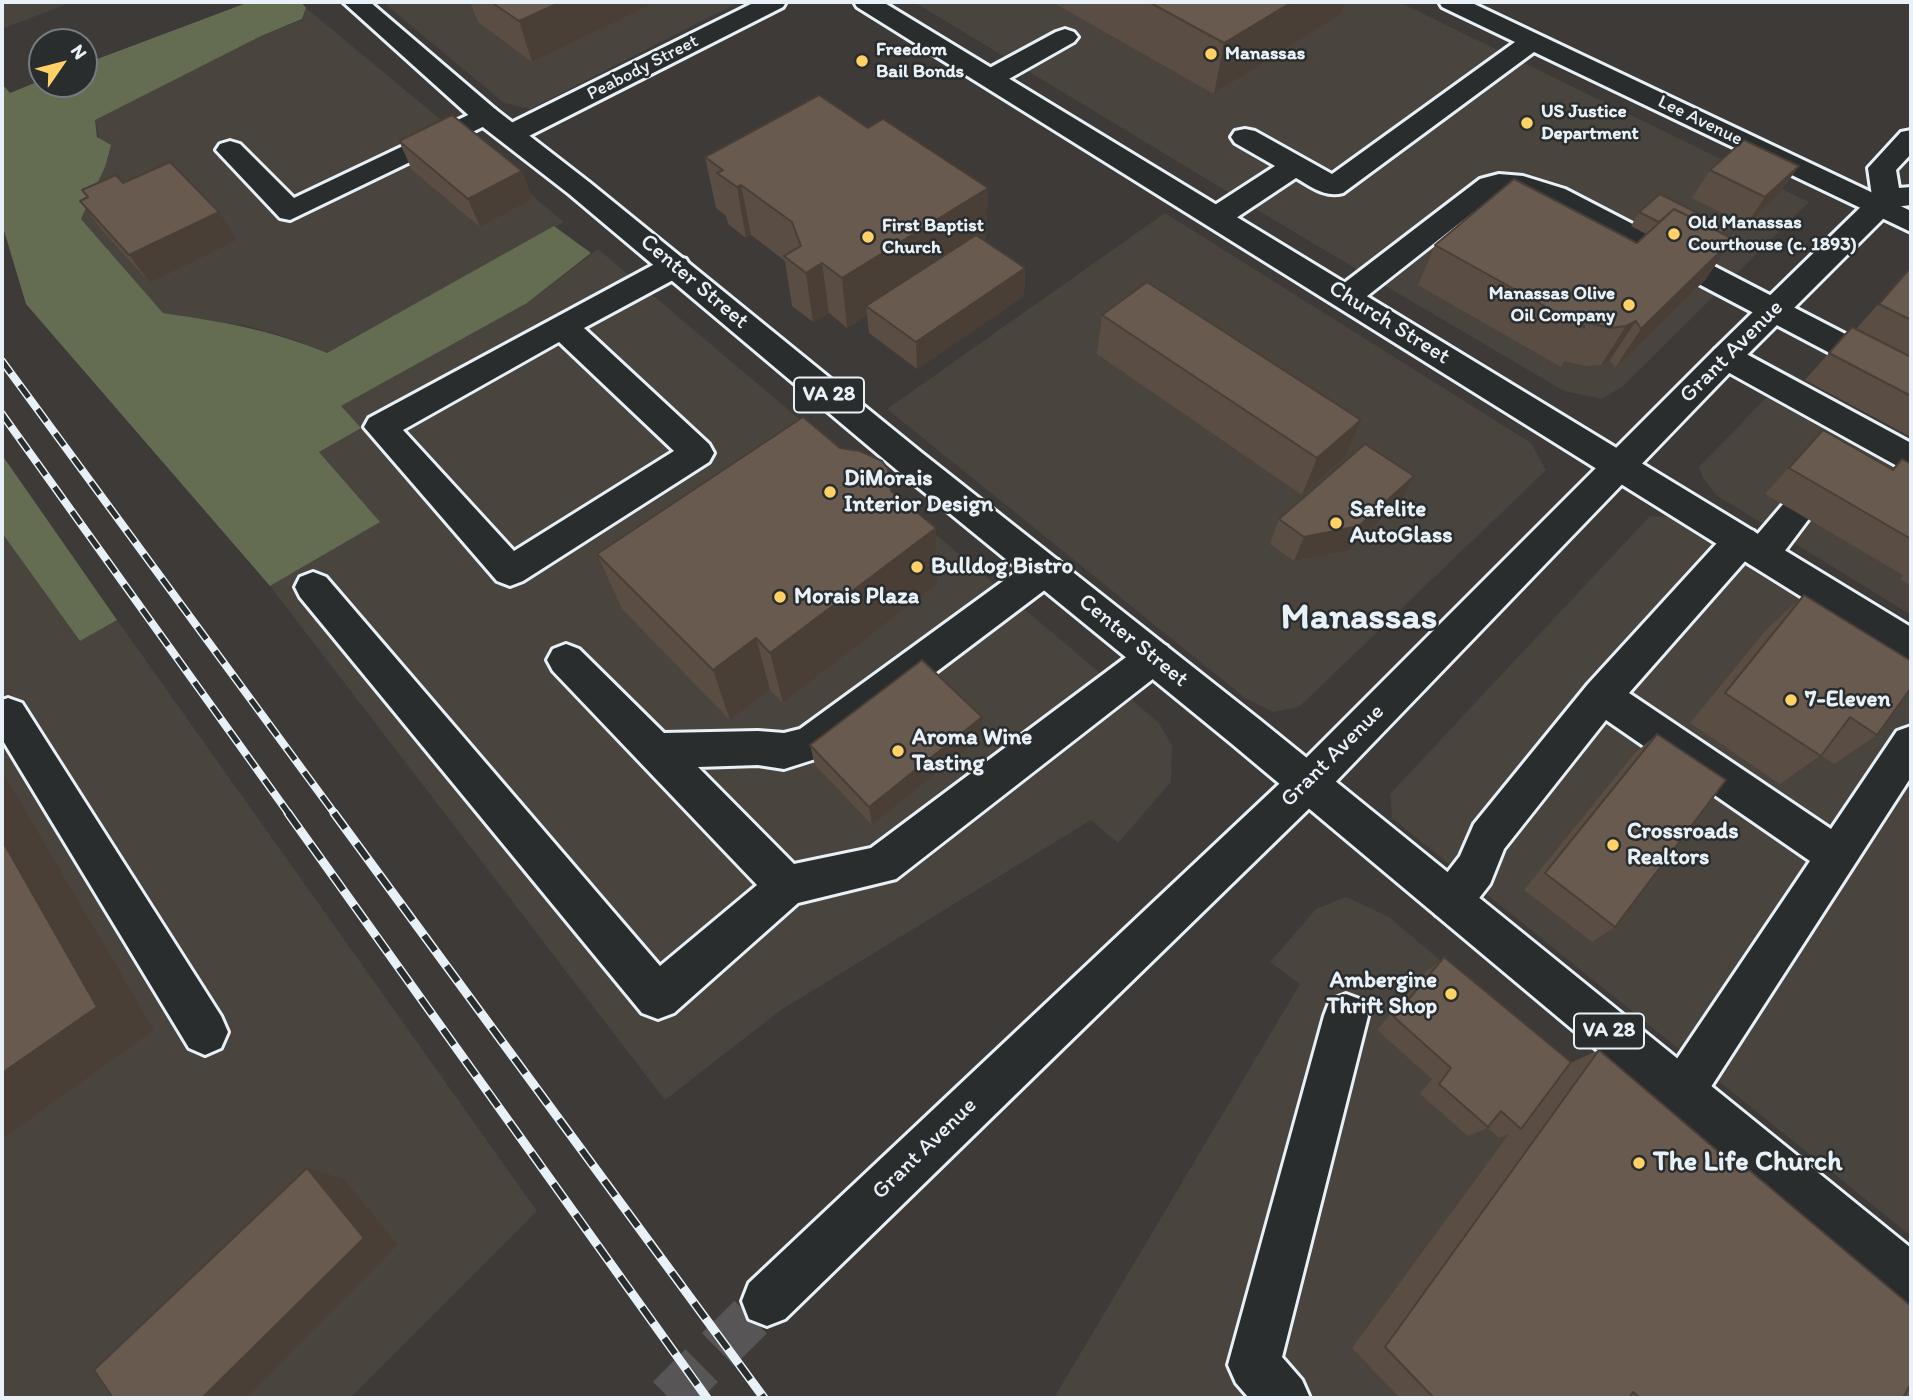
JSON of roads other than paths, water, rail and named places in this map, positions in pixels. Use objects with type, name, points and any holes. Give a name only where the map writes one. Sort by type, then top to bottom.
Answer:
[{"type":"main road","name":"Center Street","points":[[355,2],[485,115],[675,266],[1682,1091],[1909,1273]]},
{"type":"main road","name":"Peabody Street","points":[[511,134],[774,2]]},
{"type":"main road","name":"Church Street","points":[[866,2],[1911,646]]},
{"type":"main road","name":"Lee Avenue","points":[[1451,2],[1892,201],[1911,223]]},
{"type":"main road","points":[[991,78],[1065,37]]},
{"type":"main road","points":[[1245,137],[1333,187],[1533,41]]},
{"type":"main road","points":[[230,150],[290,211],[485,115]]},
{"type":"main road","points":[[1892,201],[1882,169],[1911,138]]},
{"type":"main road","points":[[1217,218],[1295,166]]},
{"type":"main road","points":[[1346,297],[1490,185],[1503,182],[1522,184],[1539,189],[1612,226],[1911,383]]},
{"type":"main road","name":"Grant Avenue","points":[[767,1301],[1307,783],[1773,310],[1892,201]]},
{"type":"main road","points":[[562,326],[697,453],[510,571],[381,427],[562,326],[675,266]]},
{"type":"main road","points":[[1726,357],[1854,442],[1911,458]]},
{"type":"main road","points":[[1451,901],[1475,870],[1489,836],[1602,696],[1752,547],[1797,512]]},
{"type":"main road","points":[[657,751],[758,748],[784,751],[811,744],[1045,570]]},
{"type":"main road","points":[[313,587],[658,997],[787,886],[881,865],[1154,657]]},
{"type":"main road","points":[[566,660],[787,886]]},
{"type":"main road","points":[[1602,696],[1838,856]]},
{"type":"main road","points":[[2,719],[8,715],[205,1032]]},
{"type":"main road","points":[[1682,1091],[1911,743]]},
{"type":"main road","points":[[1283,1398],[1254,1365],[1346,1016]]},
{"type":"tunnel","points":[[669,1398],[767,1301]]},
{"type":"railway","points":[[2,361],[335,814]]},
{"type":"railway","points":[[2,414],[289,814]]},
{"type":"railway","points":[[288,813],[707,1398]]},
{"type":"railway","points":[[334,813],[764,1398]]},
{"type":"place","name":"Manassas","points":[[1211,54]]},
{"type":"place","name":"Freedom Bail Bonds","points":[[862,61]]},
{"type":"place","name":"US Justice Department","points":[[1527,123]]},
{"type":"place","name":"Old Manassas Courthouse (c. 1893)","points":[[1674,234]]},
{"type":"place","name":"First Baptist Church","points":[[868,237]]},
{"type":"place","name":"Manassas Olive Oil Company","points":[[1629,305]]},
{"type":"place","name":"DiMorais Interior Design","points":[[830,492]]},
{"type":"place","name":"Safelite AutoGlass","points":[[1336,523]]},
{"type":"place","name":"Bulldog Bistro","points":[[917,567]]},
{"type":"place","name":"Morais Plaza","points":[[780,597]]},
{"type":"place","name":"7-Eleven","points":[[1791,700]]},
{"type":"place","name":"Aroma Wine Tasting","points":[[898,751]]},
{"type":"place","name":"Crossroads Realtors","points":[[1613,845]]},
{"type":"place","name":"Ambergine Thrift Shop","points":[[1451,994]]},
{"type":"place","name":"The Life Church","points":[[1639,1163]]},
{"type":"district","name":"Manassas","points":[[1359,619]]}]
